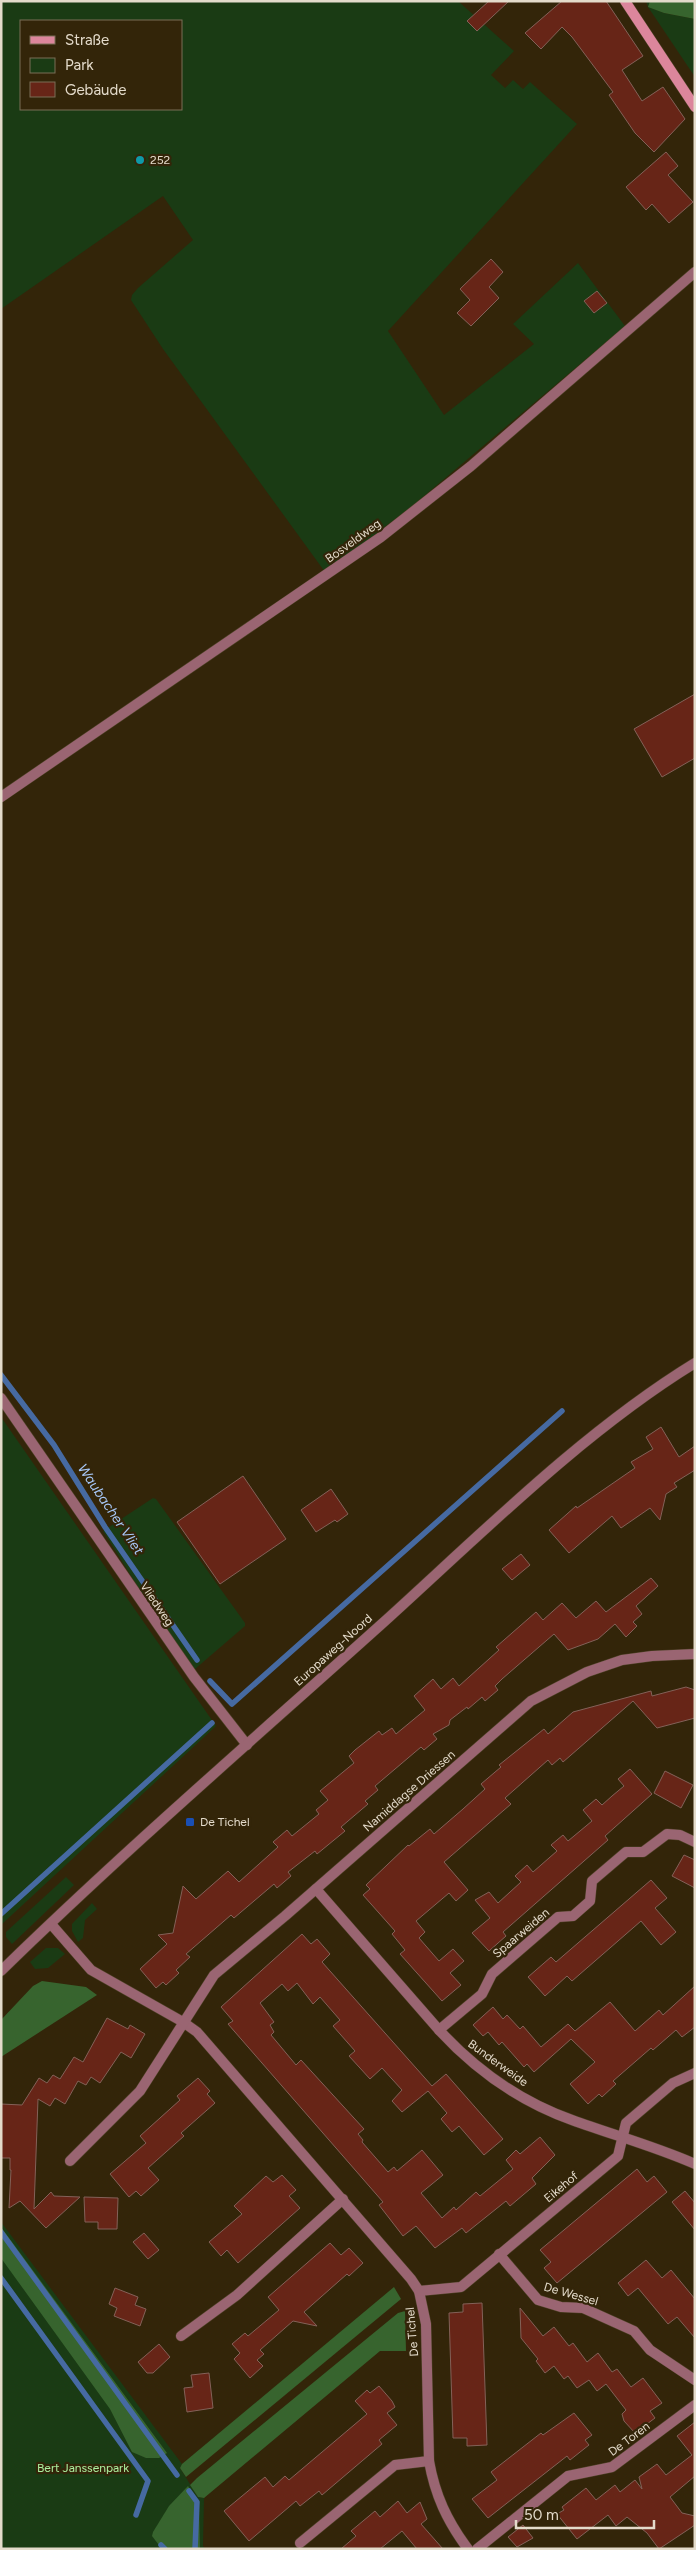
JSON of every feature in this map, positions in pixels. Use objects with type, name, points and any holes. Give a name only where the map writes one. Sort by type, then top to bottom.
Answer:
[{"type":"main road","points":[[625,1],[695,107]]},
{"type":"street","name":"Bosveldweg","points":[[1,797],[381,537],[471,466],[695,272]]},
{"type":"street","name":"Europaweg-Noord","points":[[1,1971],[247,1745],[562,1463],[634,1405],[695,1364]]},
{"type":"street","name":"Vliedweg","points":[[1,1398],[194,1677],[247,1745]]},
{"type":"street","name":"Namiddagse Driessen","points":[[183,2022],[214,1974],[316,1889],[531,1701],[587,1672],[622,1660],[652,1656],[695,1654]]},
{"type":"street","name":"Spaarweiden","points":[[439,2030],[482,1994],[492,1974],[558,1917],[573,1916],[590,1902],[592,1881],[626,1852],[643,1852],[667,1834],[680,1834],[695,1842]]},
{"type":"street","name":"Bunderweide","points":[[316,1889],[460,2052],[512,2091],[572,2120],[622,2136],[695,2164]]},
{"type":"street","name":"De Tichel","points":[[51,1924],[91,1970],[183,2022],[206,2041],[402,2268],[419,2291],[426,2324],[429,2461],[441,2505],[452,2528],[468,2549]]},
{"type":"street","points":[[70,2161],[140,2091],[183,2022]]},
{"type":"street","name":"Eikehof","points":[[419,2291],[460,2287],[618,2156],[626,2123],[673,2083],[695,2073]]},
{"type":"street","points":[[181,2336],[238,2295],[343,2199]]},
{"type":"street","name":"De Wessel","points":[[499,2254],[538,2300],[561,2307],[583,2308],[634,2331],[650,2350],[695,2380]]},
{"type":"street","name":"De Toren","points":[[477,2549],[568,2476],[612,2468],[695,2405]]},
{"type":"street","points":[[300,2544],[395,2465],[429,2461]]},
{"type":"green space","points":[[1,1],[458,1],[514,51],[491,75],[505,88],[513,80],[523,89],[530,82],[577,124],[388,331],[444,415],[534,344],[513,324],[578,263],[625,326],[411,507],[325,572],[163,349],[131,300],[132,295],[138,288],[193,240],[163,196],[1,309]]},
{"type":"green space","points":[[646,1],[650,1],[649,7],[664,13],[695,19],[695,77],[648,7]]},
{"type":"green space","points":[[650,1],[695,1],[695,19],[664,13],[648,7]]},
{"type":"green space","points":[[1,1417],[216,1726],[1,1925]]},
{"type":"green space","points":[[153,1498],[156,1499],[245,1623],[245,1626],[195,1669],[152,1609],[103,1531]]},
{"type":"green space","points":[[66,1877],[74,1885],[12,1944],[6,1937],[6,1932]]},
{"type":"green space","points":[[92,1903],[97,1909],[85,1920],[83,1938],[78,1942],[72,1931],[72,1924]]},
{"type":"green space","points":[[46,1948],[58,1948],[65,1954],[48,1968],[35,1969],[30,1962]]},
{"type":"green space","points":[[42,1981],[86,1987],[97,1995],[1,2057],[1,2020],[33,1986]]},
{"type":"green space","name":"Bert Janssenpark","points":[[1,2222],[182,2464],[180,2468],[198,2497],[204,2498],[203,2546],[205,2549],[1,2549]]},
{"type":"green space","points":[[1,2227],[167,2453],[159,2458],[146,2458],[132,2452],[110,2409],[1,2258]]},
{"type":"green space","points":[[394,2287],[401,2299],[186,2477],[180,2468],[182,2464]]},
{"type":"green space","points":[[405,2311],[406,2351],[380,2351],[204,2498],[198,2497],[190,2485],[197,2478],[398,2313]]},
{"type":"green space","points":[[188,2486],[199,2503],[200,2549],[162,2549],[152,2536],[153,2532],[169,2506]]},
{"type":"building","points":[[489,1],[509,1],[477,31],[467,21]]},
{"type":"building","points":[[562,1],[606,1],[643,56],[622,70],[642,101],[663,87],[685,119],[654,152],[635,133],[609,95],[613,92],[572,37],[562,27],[541,49],[525,33]]},
{"type":"building","points":[[666,152],[678,166],[668,175],[693,202],[669,223],[652,204],[646,210],[626,187]]},
{"type":"building","points":[[491,259],[503,272],[489,287],[499,298],[471,326],[457,313],[470,300],[460,289]]},
{"type":"building","points":[[597,291],[607,303],[594,313],[584,301]]},
{"type":"building","points":[[695,694],[695,758],[662,777],[634,729]]},
{"type":"building","points":[[661,1427],[679,1457],[695,1446],[695,1470],[674,1483],[677,1487],[666,1494],[660,1520],[650,1508],[621,1528],[612,1516],[569,1553],[549,1530],[576,1506],[577,1508],[635,1468],[631,1462],[653,1449],[646,1437]]},
{"type":"building","points":[[243,1476],[286,1539],[220,1584],[177,1522]]},
{"type":"building","points":[[331,1489],[348,1514],[337,1522],[335,1520],[316,1532],[301,1510]]},
{"type":"building","points":[[521,1554],[530,1565],[512,1580],[502,1569]]},
{"type":"building","points":[[651,1578],[658,1586],[636,1606],[642,1614],[633,1622],[637,1626],[626,1637],[615,1624],[598,1639],[568,1650],[554,1634],[495,1686],[498,1690],[485,1701],[482,1697],[468,1709],[467,1707],[450,1720],[449,1725],[433,1734],[437,1739],[424,1750],[421,1747],[375,1786],[378,1790],[365,1801],[368,1804],[341,1827],[345,1831],[317,1854],[315,1851],[288,1872],[291,1876],[277,1888],[274,1884],[234,1918],[231,1915],[186,1954],[190,1957],[176,1970],[179,1973],[166,1985],[163,1982],[156,1988],[140,1969],[167,1944],[158,1935],[173,1933],[183,1886],[196,1899],[228,1871],[239,1882],[278,1847],[273,1842],[287,1830],[292,1836],[319,1814],[316,1810],[328,1800],[320,1791],[354,1763],[349,1756],[355,1750],[379,1731],[382,1735],[392,1728],[396,1734],[425,1710],[414,1696],[433,1679],[441,1689],[453,1678],[459,1686],[499,1650],[496,1647],[536,1612],[543,1620],[562,1603],[576,1618],[596,1601],[606,1612]]},
{"type":"building","points":[[686,1687],[695,1690],[695,1718],[657,1728],[633,1701],[563,1762],[560,1758],[552,1765],[548,1760],[505,1798],[511,1804],[444,1862],[468,1890],[456,1901],[449,1893],[416,1921],[425,1932],[419,1938],[439,1961],[453,1949],[464,1961],[450,1973],[461,1985],[442,2001],[400,1954],[405,1950],[392,1934],[395,1931],[363,1895],[370,1889],[366,1885],[408,1845],[430,1829],[434,1834],[463,1809],[485,1789],[481,1784],[501,1767],[499,1765],[544,1729],[548,1734],[573,1712],[651,1691],[652,1696]]},
{"type":"building","points":[[630,1769],[652,1794],[605,1836],[608,1840],[503,1932],[506,1936],[489,1951],[472,1933],[490,1918],[475,1900],[489,1892],[498,1903],[521,1882],[515,1876],[527,1865],[533,1872],[557,1851],[551,1845],[563,1835],[568,1841],[592,1821],[583,1810],[596,1799],[602,1805],[624,1786],[618,1779]]},
{"type":"building","points":[[665,1771],[693,1785],[681,1808],[654,1793]]},
{"type":"building","points":[[684,1855],[695,1860],[695,1888],[672,1876]]},
{"type":"building","points":[[651,1880],[667,1898],[655,1908],[676,1932],[661,1945],[641,1921],[572,1981],[567,1976],[545,1996],[528,1977],[551,1957],[556,1962]]},
{"type":"building","points":[[302,1934],[311,1944],[317,1939],[330,1954],[322,1962],[432,2086],[446,2074],[503,2139],[484,2155],[459,2126],[452,2132],[441,2119],[447,2113],[428,2091],[402,2112],[392,2101],[402,2090],[382,2068],[370,2079],[349,2056],[355,2051],[333,2026],[340,2020],[320,1997],[313,2004],[297,1983],[288,1991],[282,1984],[260,2003],[274,2022],[270,2025],[274,2032],[271,2035],[296,2065],[301,2060],[364,2129],[358,2134],[363,2140],[362,2142],[388,2172],[394,2167],[397,2171],[422,2150],[443,2175],[421,2193],[442,2218],[454,2207],[456,2210],[476,2192],[480,2196],[513,2169],[506,2160],[516,2150],[520,2154],[540,2137],[555,2155],[532,2178],[536,2184],[510,2206],[506,2201],[466,2233],[462,2228],[435,2248],[416,2226],[403,2236],[379,2205],[383,2202],[228,2024],[233,2021],[221,2007]]},
{"type":"building","points":[[695,1986],[695,2027],[682,2037],[676,2030],[653,2050],[651,2048],[613,2081],[616,2084],[602,2097],[599,2094],[588,2104],[570,2084],[595,2062],[571,2039],[534,2072],[527,2064],[524,2067],[502,2042],[499,2045],[488,2032],[483,2036],[473,2025],[493,2007],[503,2019],[507,2015],[520,2029],[523,2026],[541,2047],[568,2024],[575,2031],[610,2002],[635,2031],[659,2010],[663,2015]]},
{"type":"building","points":[[107,2018],[128,2029],[130,2025],[145,2034],[131,2058],[121,2052],[100,2083],[91,2077],[86,2085],[78,2081],[65,2104],[55,2098],[50,2106],[38,2099],[34,2209],[51,2192],[54,2196],[80,2197],[46,2228],[20,2201],[9,2208],[11,2170],[10,2158],[1,2158],[1,2104],[22,2105],[39,2078],[47,2083],[53,2075],[60,2079],[74,2057],[83,2062]]},
{"type":"building","points":[[198,2078],[210,2091],[207,2094],[215,2103],[181,2133],[184,2136],[148,2168],[159,2180],[141,2196],[136,2191],[129,2197],[110,2174],[146,2143],[140,2136],[180,2100],[177,2096]]},
{"type":"building","points":[[637,2169],[647,2182],[654,2176],[667,2192],[557,2283],[544,2268],[551,2262],[540,2250]]},
{"type":"building","points":[[282,2175],[296,2190],[289,2196],[300,2208],[238,2263],[227,2250],[221,2256],[209,2242],[242,2214],[234,2206],[266,2176],[273,2182]]},
{"type":"building","points":[[685,2191],[695,2203],[695,2230],[672,2202]]},
{"type":"building","points":[[84,2197],[118,2198],[117,2229],[98,2229],[98,2222],[85,2222]]},
{"type":"building","points":[[144,2233],[159,2250],[148,2259],[133,2242]]},
{"type":"building","points":[[330,2243],[341,2255],[349,2248],[363,2263],[349,2276],[347,2274],[304,2312],[317,2326],[293,2321],[260,2350],[264,2354],[257,2360],[263,2366],[250,2378],[234,2359],[240,2353],[232,2344],[245,2333],[248,2336],[279,2310],[268,2297]]},
{"type":"building","points":[[646,2260],[662,2278],[671,2270],[695,2299],[695,2338],[677,2317],[668,2324],[638,2288],[628,2296],[618,2283]]},
{"type":"building","points":[[115,2288],[138,2297],[135,2305],[146,2309],[140,2326],[114,2316],[117,2308],[109,2304]]},
{"type":"building","points":[[482,2303],[487,2445],[467,2446],[467,2438],[453,2438],[449,2313],[463,2312],[463,2304]]},
{"type":"building","points":[[520,2308],[543,2336],[554,2327],[569,2346],[573,2343],[587,2362],[598,2353],[612,2372],[617,2369],[631,2387],[643,2378],[662,2403],[650,2411],[655,2418],[635,2433],[624,2421],[622,2414],[626,2410],[606,2384],[597,2391],[589,2380],[577,2388],[568,2376],[564,2379],[554,2366],[545,2373],[536,2361],[538,2359],[521,2338]]},
{"type":"building","points":[[159,2344],[170,2357],[153,2373],[147,2373],[138,2362]]},
{"type":"building","points":[[209,2373],[213,2408],[187,2412],[184,2388],[193,2387],[191,2375]]},
{"type":"building","points":[[379,2386],[395,2407],[387,2413],[397,2425],[379,2440],[382,2444],[322,2495],[319,2491],[300,2506],[296,2501],[249,2541],[224,2511],[265,2477],[273,2487],[285,2476],[289,2480],[367,2414],[355,2401],[367,2390],[370,2393]]},
{"type":"building","points":[[574,2413],[592,2435],[585,2440],[589,2445],[570,2460],[567,2456],[488,2518],[472,2499],[497,2480],[491,2472],[541,2433],[543,2435]]},
{"type":"building","points":[[695,2422],[695,2476],[670,2497],[682,2513],[695,2516],[695,2525],[659,2549],[647,2533],[627,2517],[616,2526],[608,2515],[577,2539],[557,2514],[564,2510],[562,2507],[586,2488],[596,2500],[615,2485],[620,2492],[635,2480],[642,2489],[639,2477],[657,2464],[666,2475],[692,2455],[677,2436]]},
{"type":"building","points":[[398,2501],[407,2513],[420,2502],[427,2519],[421,2524],[443,2549],[417,2549],[402,2531],[380,2549],[341,2549],[356,2536],[351,2531],[375,2511],[380,2517]]},
{"type":"building","points":[[523,2525],[533,2538],[517,2547],[508,2537]]},
{"type":"waterway","name":"Waubacher Vliet","points":[[1,1375],[54,1445],[105,1527],[197,1660]]},
{"type":"waterway","points":[[210,1681],[232,1704],[562,1411]]},
{"type":"waterway","name":"Waubacher Vliet","points":[[1,1914],[212,1723]]},
{"type":"waterway","points":[[1,2232],[177,2475]]},
{"type":"waterway","points":[[1,2278],[148,2481],[136,2515]]},
{"type":"waterway","points":[[189,2491],[197,2502],[195,2549]]},
{"type":"waterway","points":[[161,2545],[165,2549]]},
{"type":"place","name":"252","points":[[140,160]]},
{"type":"place","name":"De Tichel","points":[[190,1822]]}]
